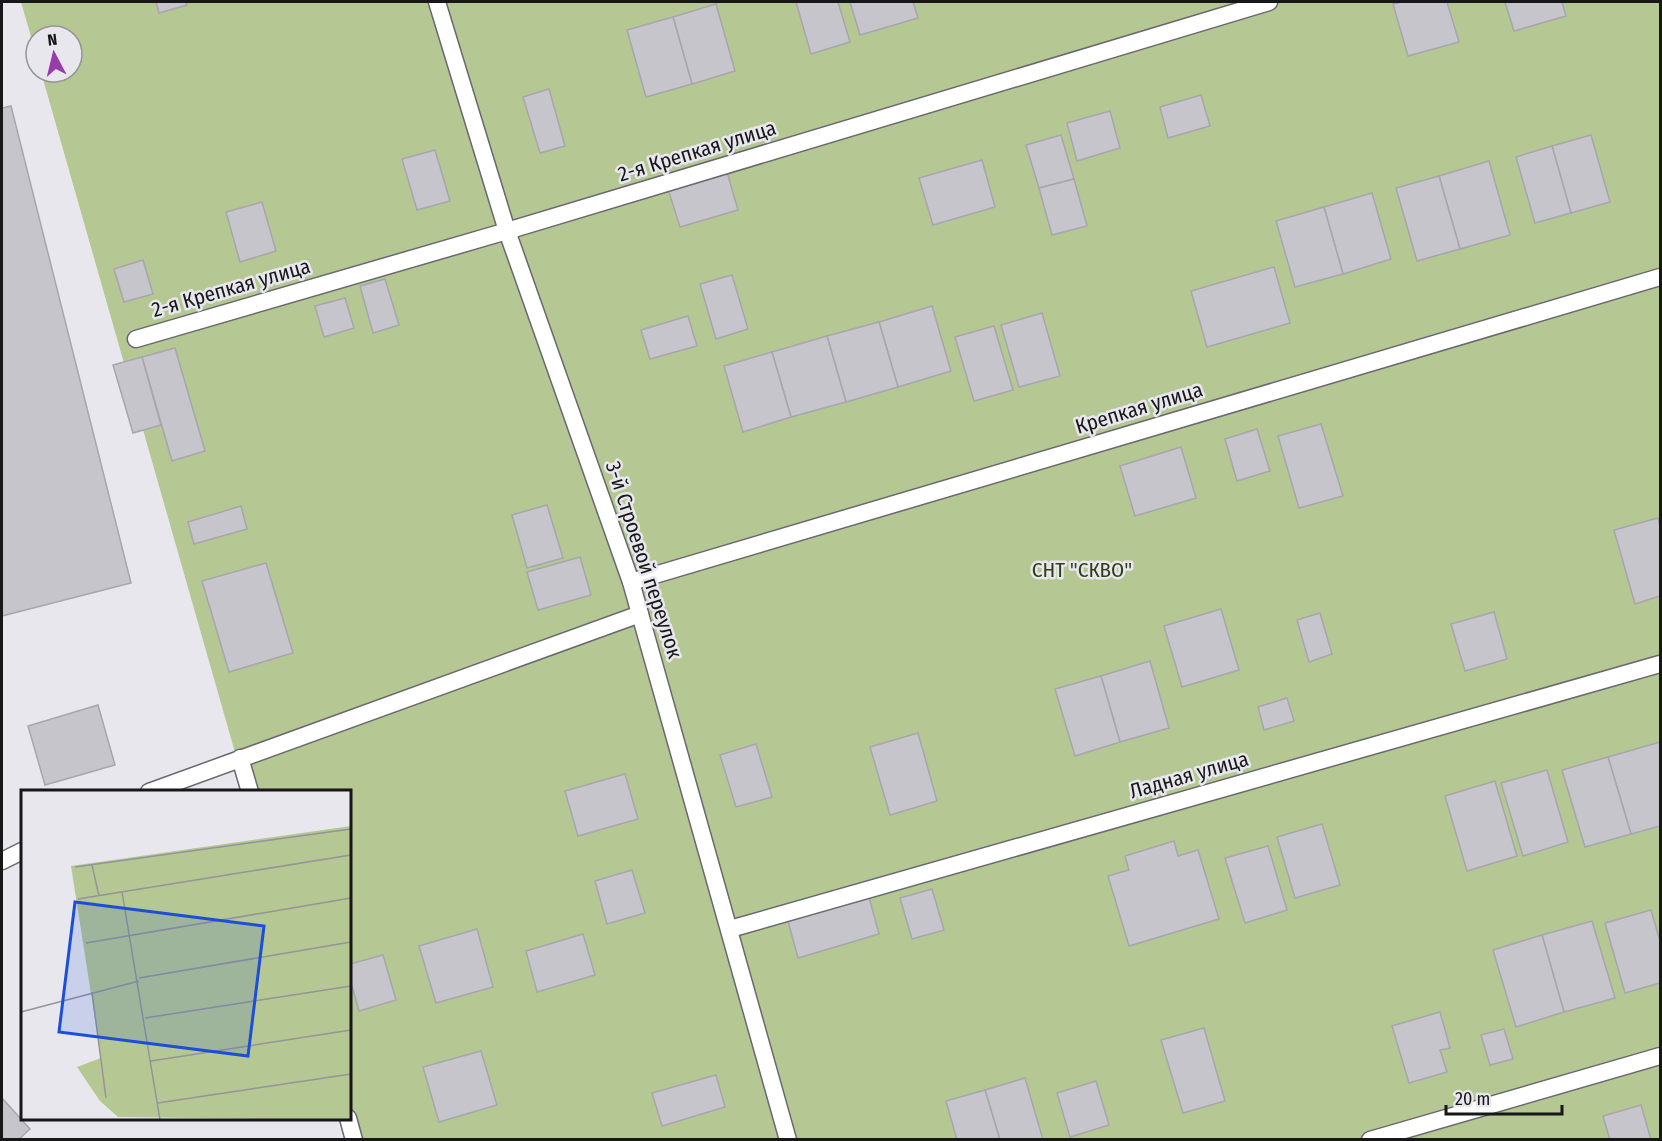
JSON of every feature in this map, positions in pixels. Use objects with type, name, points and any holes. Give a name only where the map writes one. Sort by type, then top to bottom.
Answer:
[{"type":"lane","name":"3-й Строевой переулок","points":[[437,2],[507,231],[631,582],[788,1140]]},
{"type":"lane","name":"2-я Крепкая улица","points":[[136,339],[507,231],[1269,2]]},
{"type":"lane","name":"Крепкая улица","points":[[631,582],[1660,277]]},
{"type":"lane","points":[[154,790],[640,614]]},
{"type":"lane","name":"Ладная улица","points":[[730,929],[1660,664]]},
{"type":"lane","points":[[240,758],[249,790]]},
{"type":"lane","points":[[2,861],[21,852]]},
{"type":"lane","points":[[1370,1140],[1660,1056]]},
{"type":"lane","points":[[348,1120],[354,1140]]},
{"type":"green space","name":"СНТ \"СКВО\"","points":[[21,2],[1660,2],[1660,1139],[345,1139],[339,1120],[351,1120],[351,790],[246,790],[44,84],[84,84],[84,24],[27,24]]},
{"type":"building","points":[[156,2],[185,2],[187,5],[159,13]]},
{"type":"building","points":[[796,2],[838,2],[850,42],[811,54]]},
{"type":"building","points":[[850,2],[913,2],[918,18],[860,35]]},
{"type":"building","points":[[1447,2],[1459,42],[1408,56],[1393,4]]},
{"type":"building","points":[[1505,2],[1562,2],[1566,16],[1514,31]]},
{"type":"building","points":[[716,4],[735,71],[692,84],[673,17]]},
{"type":"building","points":[[673,17],[692,84],[646,97],[627,30]]},
{"type":"building","points":[[549,89],[565,146],[540,153],[523,97]]},
{"type":"building","points":[[1201,95],[1210,126],[1168,138],[1160,107]]},
{"type":"building","points":[[11,106],[131,583],[2,616],[2,108]]},
{"type":"building","points":[[1110,111],[1120,148],[1077,161],[1067,123]]},
{"type":"building","points":[[1061,135],[1074,179],[1039,188],[1026,145]]},
{"type":"building","points":[[1591,135],[1610,202],[1571,213],[1552,146]]},
{"type":"building","points":[[1552,146],[1571,213],[1535,223],[1516,157]]},
{"type":"building","points":[[435,150],[450,201],[417,210],[402,159]]},
{"type":"building","points":[[982,160],[995,207],[933,225],[919,178]]},
{"type":"building","points":[[1489,161],[1510,235],[1460,249],[1439,176]]},
{"type":"building","points":[[727,172],[738,210],[680,227],[668,189]]},
{"type":"building","points":[[1439,176],[1460,249],[1417,261],[1396,188]]},
{"type":"building","points":[[1074,179],[1087,226],[1052,235],[1039,188]]},
{"type":"building","points":[[1372,193],[1391,259],[1343,274],[1324,207]]},
{"type":"building","points":[[262,202],[276,251],[240,262],[226,212]]},
{"type":"building","points":[[1324,207],[1343,274],[1295,287],[1276,221]]},
{"type":"building","points":[[143,260],[153,294],[124,302],[114,269]]},
{"type":"building","points":[[1274,267],[1290,323],[1207,347],[1191,291]]},
{"type":"building","points":[[732,275],[748,329],[716,339],[700,284]]},
{"type":"building","points":[[385,279],[399,325],[373,333],[360,286]]},
{"type":"building","points":[[345,298],[354,328],[324,337],[315,306]]},
{"type":"building","points":[[932,306],[951,371],[898,387],[879,322]]},
{"type":"building","points":[[1042,313],[1060,376],[1019,387],[1001,325]]},
{"type":"building","points":[[688,316],[697,346],[650,359],[641,330]]},
{"type":"building","points":[[879,322],[898,387],[846,402],[827,336]]},
{"type":"building","points":[[994,326],[1013,390],[974,401],[955,337]]},
{"type":"building","points":[[827,336],[846,402],[791,417],[772,352]]},
{"type":"building","points":[[175,348],[205,451],[172,461],[142,357]]},
{"type":"building","points":[[772,352],[791,417],[743,432],[724,366]]},
{"type":"building","points":[[142,357],[161,425],[133,433],[113,365]]},
{"type":"building","points":[[1321,424],[1343,496],[1299,508],[1278,436]]},
{"type":"building","points":[[1257,429],[1270,471],[1237,481],[1225,439]]},
{"type":"building","points":[[1181,447],[1196,498],[1135,516],[1120,466]]},
{"type":"building","points":[[547,505],[563,558],[527,568],[512,515]]},
{"type":"building","points":[[241,506],[247,529],[194,544],[188,522]]},
{"type":"building","points":[[1658,518],[1660,596],[1635,604],[1614,530]]},
{"type":"building","points":[[580,557],[591,595],[538,610],[527,572]]},
{"type":"building","points":[[266,563],[293,653],[229,672],[202,581]]},
{"type":"building","points":[[1221,609],[1239,670],[1182,687],[1164,626]]},
{"type":"building","points":[[1494,612],[1507,659],[1465,671],[1451,624]]},
{"type":"building","points":[[1320,613],[1332,654],[1309,662],[1297,620]]},
{"type":"building","points":[[1150,661],[1169,728],[1120,742],[1101,676]]},
{"type":"building","points":[[1101,676],[1120,742],[1075,756],[1055,689]]},
{"type":"building","points":[[1287,698],[1294,721],[1264,730],[1258,707]]},
{"type":"building","points":[[98,705],[115,765],[45,785],[28,726]]},
{"type":"building","points":[[918,733],[937,801],[890,815],[870,747]]},
{"type":"building","points":[[1660,742],[1660,826],[1631,834],[1608,757]]},
{"type":"building","points":[[756,744],[772,797],[736,807],[720,755]]},
{"type":"building","points":[[1608,757],[1631,834],[1585,847],[1562,770]]},
{"type":"building","points":[[1547,770],[1568,842],[1523,856],[1501,783]]},
{"type":"building","points":[[625,774],[638,819],[578,836],[565,791]]},
{"type":"building","points":[[1495,781],[1517,856],[1467,871],[1445,796]]},
{"type":"building","points":[[1322,824],[1340,885],[1295,898],[1277,837]]},
{"type":"building","points":[[1174,841],[1178,856],[1198,850],[1219,919],[1129,946],[1108,876],[1129,870],[1125,856]]},
{"type":"building","points":[[1268,846],[1287,910],[1245,923],[1225,858]]},
{"type":"building","points":[[632,870],[645,913],[607,924],[595,881]]},
{"type":"building","points":[[932,889],[944,930],[912,939],[900,898]]},
{"type":"building","points":[[869,897],[879,934],[798,958],[788,921]]},
{"type":"building","points":[[1651,910],[1660,941],[1660,983],[1625,993],[1605,923]]},
{"type":"building","points":[[1592,921],[1615,998],[1564,1012],[1542,935]]},
{"type":"building","points":[[477,929],[493,987],[436,1003],[419,946]]},
{"type":"building","points":[[583,934],[595,975],[537,992],[526,951]]},
{"type":"building","points":[[1542,935],[1564,1012],[1516,1027],[1493,950]]},
{"type":"building","points":[[383,955],[396,1000],[359,1011],[351,983],[351,964]]},
{"type":"building","points":[[1440,1012],[1450,1048],[1440,1050],[1447,1072],[1409,1083],[1392,1026]]},
{"type":"building","points":[[1204,1028],[1225,1101],[1183,1113],[1161,1040]]},
{"type":"building","points":[[1504,1029],[1513,1059],[1490,1065],[1481,1035]]},
{"type":"building","points":[[481,1051],[497,1105],[439,1122],[423,1067]]},
{"type":"building","points":[[716,1075],[725,1107],[662,1126],[652,1093]]},
{"type":"building","points":[[1025,1078],[1043,1140],[1000,1140],[985,1090]]},
{"type":"building","points":[[1096,1081],[1109,1125],[1070,1137],[1057,1093]]},
{"type":"building","points":[[985,1090],[1000,1140],[957,1140],[946,1101]]},
{"type":"building","points":[[2,1098],[30,1129],[18,1140],[2,1140]]},
{"type":"building","points":[[1641,1105],[1651,1140],[1610,1140],[1603,1116]]}]
